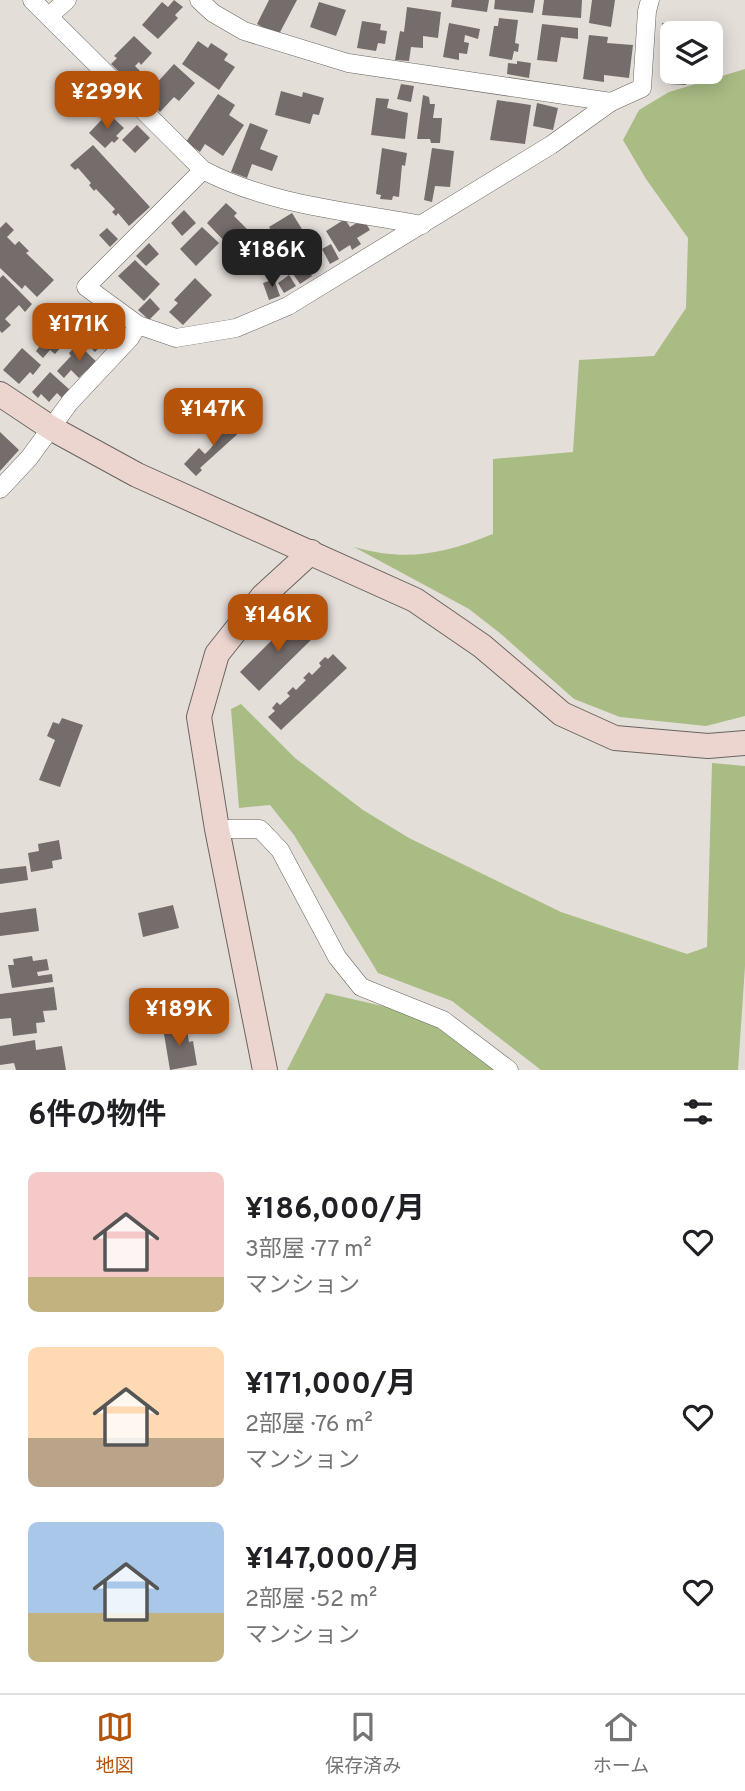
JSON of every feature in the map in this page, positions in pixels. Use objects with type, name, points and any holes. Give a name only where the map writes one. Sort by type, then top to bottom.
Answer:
[{"type":"street","points":[[32,0],[204,170],[270,197],[422,225]]},
{"type":"street","points":[[49,16],[67,0]]},
{"type":"street","points":[[199,0],[213,13],[244,31],[348,63],[611,102]]},
{"type":"street","points":[[204,170],[86,287],[138,325],[176,338],[236,328],[288,306],[551,145],[611,102],[642,88],[650,0]]},
{"type":"street","points":[[0,489],[29,458],[70,402],[130,338],[138,325]]},
{"type":"street","points":[[0,394],[51,428],[137,475],[415,600],[482,646],[562,714],[615,738],[708,746],[743,743]]},
{"type":"street","points":[[265,1070],[217,829],[200,717],[217,654],[263,596],[311,552]]},
{"type":"street","points":[[217,829],[260,829],[280,850],[337,957],[361,987],[443,1020],[509,1070]]},
{"type":"green space","points":[[745,69],[745,716],[706,726],[620,717],[574,699],[469,609],[354,547],[391,554],[425,554],[458,547],[493,534],[493,459],[573,452],[579,360],[654,356],[686,308],[688,238],[646,179],[623,140],[639,110],[669,92],[695,84],[723,84],[723,76]]},
{"type":"green space","points":[[241,704],[295,758],[363,810],[409,838],[561,912],[687,954],[707,947],[712,763],[745,766],[745,966],[738,1070],[541,1070],[452,1001],[378,973],[294,835],[270,805],[239,808],[231,709]]},
{"type":"green space","points":[[326,993],[443,1020],[509,1070],[287,1070]]},
{"type":"building","points":[[174,0],[183,7],[175,15],[178,18],[158,39],[142,25],[162,2],[168,7]]},
{"type":"building","points":[[269,0],[297,0],[278,36],[257,24]]},
{"type":"building","points":[[452,0],[489,0],[487,12],[451,7]]},
{"type":"building","points":[[495,0],[535,0],[533,13],[494,9]]},
{"type":"building","points":[[544,0],[582,0],[581,18],[542,15]]},
{"type":"building","points":[[592,0],[615,0],[611,27],[589,23]]},
{"type":"building","points":[[319,2],[346,10],[336,36],[310,27]]},
{"type":"building","points":[[407,7],[441,12],[438,38],[423,36],[423,48],[411,47],[409,61],[395,60],[400,31],[404,32]]},
{"type":"building","points":[[499,18],[518,20],[515,43],[519,44],[518,52],[514,51],[512,60],[489,56],[494,26],[498,26]]},
{"type":"building","points":[[362,21],[381,24],[380,30],[387,31],[385,44],[378,43],[376,51],[357,48]]},
{"type":"building","points":[[449,23],[480,29],[478,39],[465,35],[464,42],[469,43],[467,54],[459,53],[459,60],[443,57]]},
{"type":"building","points":[[542,24],[578,28],[578,39],[561,37],[557,62],[537,60]]},
{"type":"building","points":[[589,35],[608,37],[607,43],[633,45],[629,78],[604,75],[604,82],[583,79]]},
{"type":"building","points":[[134,36],[152,53],[141,65],[139,62],[135,66],[146,77],[136,88],[111,64],[117,58],[114,56]]},
{"type":"building","points":[[198,41],[208,48],[211,43],[228,54],[224,60],[235,67],[219,90],[182,64]]},
{"type":"building","points":[[517,61],[531,63],[529,78],[507,74],[508,63],[517,64]]},
{"type":"building","points":[[174,64],[195,83],[179,101],[174,97],[160,112],[144,97]]},
{"type":"building","points":[[401,84],[414,86],[411,102],[397,99]]},
{"type":"building","points":[[281,91],[302,97],[303,92],[324,98],[319,115],[313,114],[310,124],[275,115]]},
{"type":"building","points":[[218,94],[235,105],[229,115],[244,125],[223,156],[205,144],[200,152],[186,142]]},
{"type":"building","points":[[423,95],[429,97],[430,104],[435,104],[433,118],[442,118],[440,143],[431,143],[430,139],[417,139]]},
{"type":"building","points":[[376,98],[389,99],[387,108],[408,113],[405,139],[371,135]]},
{"type":"building","points":[[497,100],[531,105],[525,144],[490,140]]},
{"type":"building","points":[[537,103],[558,108],[553,130],[533,126]]},
{"type":"building","points":[[108,113],[124,128],[116,136],[119,138],[105,148],[89,133]]},
{"type":"building","points":[[250,123],[268,130],[260,149],[278,156],[272,171],[252,164],[247,178],[231,172]]},
{"type":"building","points":[[137,125],[150,138],[135,153],[122,140]]},
{"type":"building","points":[[93,145],[150,207],[129,226],[118,213],[116,216],[112,212],[115,209],[96,189],[94,191],[89,185],[91,183],[78,168],[75,170],[70,165]]},
{"type":"building","points":[[382,148],[407,153],[405,166],[402,165],[399,197],[393,196],[392,200],[380,199],[381,195],[376,194]]},
{"type":"building","points":[[432,148],[454,151],[450,187],[435,186],[432,202],[424,200]]},
{"type":"building","points":[[226,203],[237,213],[234,216],[248,230],[230,247],[207,223]]},
{"type":"building","points":[[184,210],[196,223],[182,236],[171,223]]},
{"type":"building","points":[[292,213],[305,234],[307,233],[313,249],[290,262],[269,227]]},
{"type":"building","points":[[345,219],[350,227],[363,219],[370,230],[357,238],[361,244],[352,250],[350,245],[339,252],[326,231]]},
{"type":"building","points":[[6,222],[14,230],[7,237],[15,245],[19,241],[29,251],[26,253],[54,280],[37,297],[25,285],[22,289],[0,268],[0,228]]},
{"type":"building","points":[[202,227],[219,243],[196,266],[180,249]]},
{"type":"building","points":[[107,228],[118,239],[110,247],[99,235]]},
{"type":"building","points":[[269,240],[280,260],[253,275],[242,254]]},
{"type":"building","points":[[149,243],[159,254],[146,266],[136,256]]},
{"type":"building","points":[[331,244],[339,259],[330,264],[322,249]]},
{"type":"building","points":[[135,260],[160,284],[144,301],[118,276]]},
{"type":"building","points":[[303,263],[312,276],[300,284],[291,271]]},
{"type":"building","points":[[3,275],[32,304],[25,312],[19,305],[5,319],[11,325],[2,333],[0,278]]},
{"type":"building","points":[[289,275],[296,286],[284,293],[278,283]]},
{"type":"building","points":[[195,278],[212,295],[183,325],[169,312],[178,303],[174,300]]},
{"type":"building","points":[[274,279],[280,296],[269,300],[263,283]]},
{"type":"building","points":[[150,298],[160,309],[149,320],[138,310]]},
{"type":"building","points":[[65,305],[79,318],[86,310],[112,334],[95,352],[56,315]]},
{"type":"building","points":[[51,321],[70,337],[55,354],[50,350],[43,358],[36,351],[43,342],[37,337]]},
{"type":"building","points":[[78,344],[101,366],[92,375],[87,370],[79,378],[71,370],[64,378],[57,371]]},
{"type":"building","points":[[22,348],[41,365],[33,375],[30,372],[19,384],[3,370]]},
{"type":"building","points":[[50,372],[70,390],[62,398],[57,393],[49,402],[41,394],[38,398],[32,392]]},
{"type":"building","points":[[236,409],[249,425],[246,429],[231,414]]},
{"type":"building","points":[[229,417],[242,430],[200,468],[202,470],[196,476],[184,464],[199,448],[205,454],[210,449],[228,426],[224,422]]},
{"type":"building","points":[[0,432],[19,450],[0,471]]},
{"type":"building","points":[[285,603],[292,608],[280,620],[275,616]]},
{"type":"building","points":[[295,617],[316,635],[259,691],[240,672]]},
{"type":"building","points":[[333,654],[347,668],[281,730],[268,717],[275,711],[272,708],[277,702],[280,705],[290,696],[287,693],[293,687],[296,690],[306,680],[303,678],[309,672],[312,675],[325,657],[328,659]]},
{"type":"building","points":[[62,718],[83,725],[60,787],[39,780],[55,740],[47,736],[53,722],[59,724]]},
{"type":"building","points":[[59,840],[62,859],[52,861],[53,868],[31,872],[28,853],[39,851],[38,844]]},
{"type":"building","points":[[26,866],[28,880],[0,884],[0,869]]},
{"type":"building","points":[[173,905],[179,928],[143,937],[138,913]]},
{"type":"building","points":[[36,908],[39,931],[0,936],[0,913]]},
{"type":"building","points":[[32,956],[33,961],[47,959],[49,970],[37,972],[38,976],[52,974],[53,982],[12,988],[8,965],[14,965],[13,959]]},
{"type":"building","points":[[54,987],[57,1010],[43,1011],[45,1022],[36,1023],[37,1033],[13,1036],[11,1018],[0,1019],[0,994]]},
{"type":"building","points":[[215,1003],[217,1026],[197,1028],[195,1005]]},
{"type":"building","points":[[186,1024],[189,1042],[193,1041],[197,1065],[170,1070],[163,1028]]},
{"type":"building","points":[[35,1040],[36,1050],[62,1046],[66,1070],[16,1070],[14,1063],[0,1065],[0,1046]]}]
